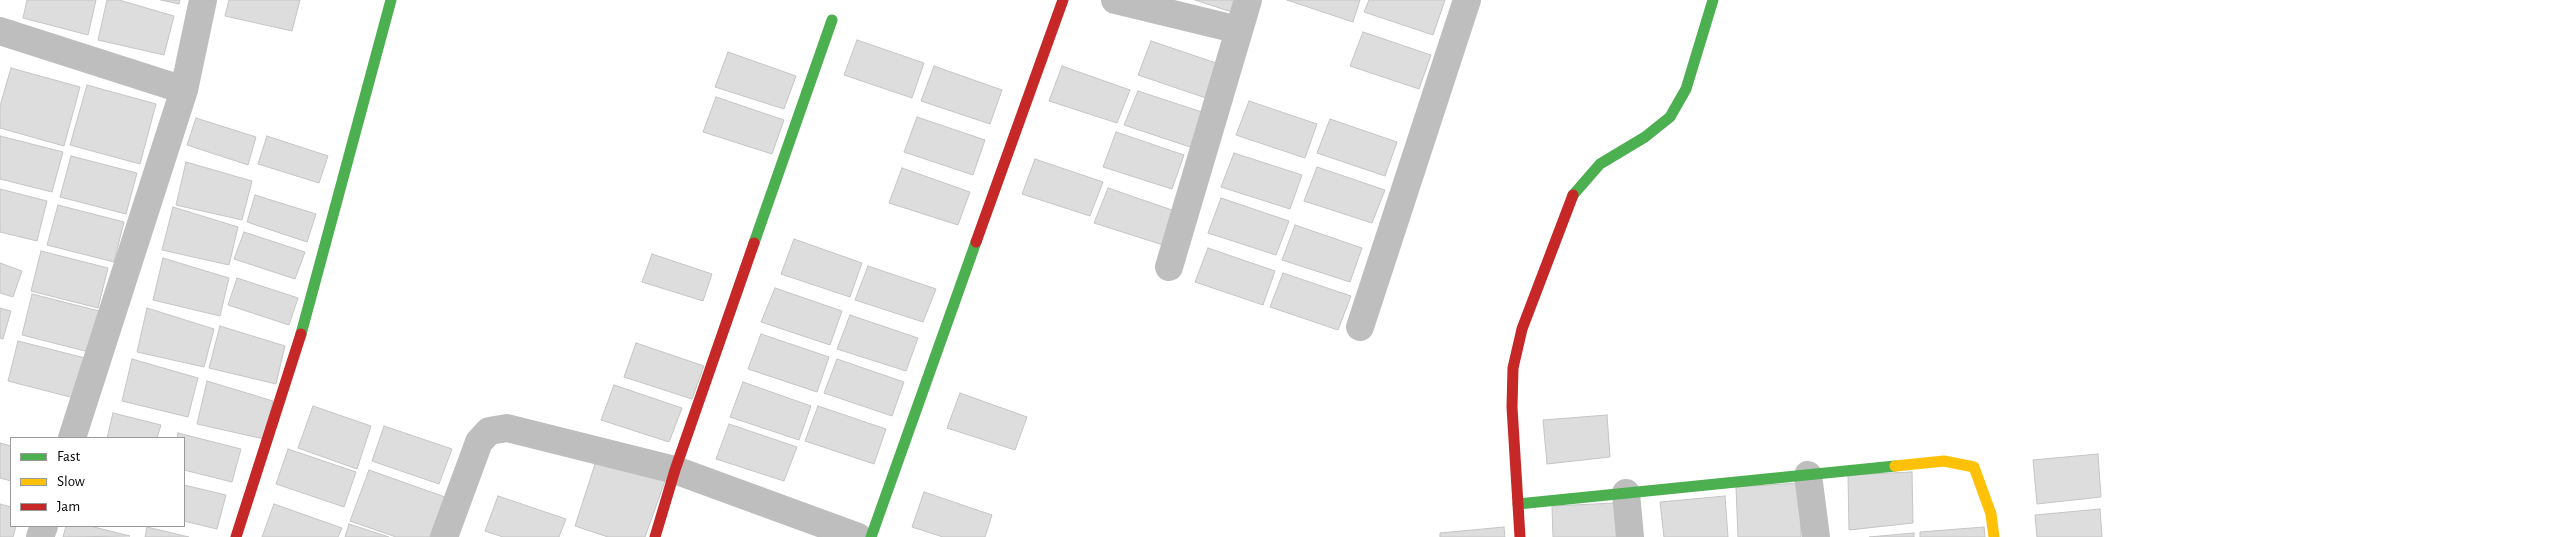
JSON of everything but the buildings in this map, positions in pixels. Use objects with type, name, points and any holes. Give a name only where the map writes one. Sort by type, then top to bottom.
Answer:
[{"type":"street","points":[[72,437],[184,90],[203,0]]},
{"type":"street","points":[[236,537],[300,338],[390,0]]},
{"type":"street","points":[[871,537],[1063,0]]},
{"type":"street","points":[[1115,0],[1239,30]]},
{"type":"street","points":[[1169,268],[1248,0]]},
{"type":"street","points":[[1360,327],[1467,0]]},
{"type":"street","points":[[1520,537],[1512,408],[1513,368],[1522,329],[1574,193],[1600,164],[1644,137],[1670,117],[1686,89],[1713,0]]},
{"type":"street","points":[[655,537],[675,470],[832,20]]},
{"type":"street","points":[[0,31],[184,90]]},
{"type":"street","points":[[444,537],[479,442],[489,431],[507,428],[675,470],[858,537]]},
{"type":"street","points":[[1518,504],[1944,461],[1974,467],[1991,514],[1994,537]]},
{"type":"street","points":[[1808,475],[1816,537]]},
{"type":"street","points":[[1626,493],[1630,537]]},
{"type":"traffic: fast","points":[[301,334],[391,0]]},
{"type":"traffic: fast","points":[[1573,195],[1600,164],[1645,137],[1670,117],[1686,89],[1713,0]]},
{"type":"traffic: fast","points":[[754,243],[832,20]]},
{"type":"traffic: fast","points":[[871,537],[976,242]]},
{"type":"traffic: fast","points":[[1518,504],[1895,466]]},
{"type":"traffic: slow","points":[[1895,466],[1944,461],[1974,467],[1991,514],[1994,537]]},
{"type":"traffic: jam","points":[[976,242],[1063,0]]},
{"type":"traffic: jam","points":[[1520,537],[1512,407],[1513,368],[1522,329],[1573,195]]},
{"type":"traffic: jam","points":[[655,537],[675,470],[754,243]]},
{"type":"traffic: jam","points":[[236,537],[301,334]]}]
